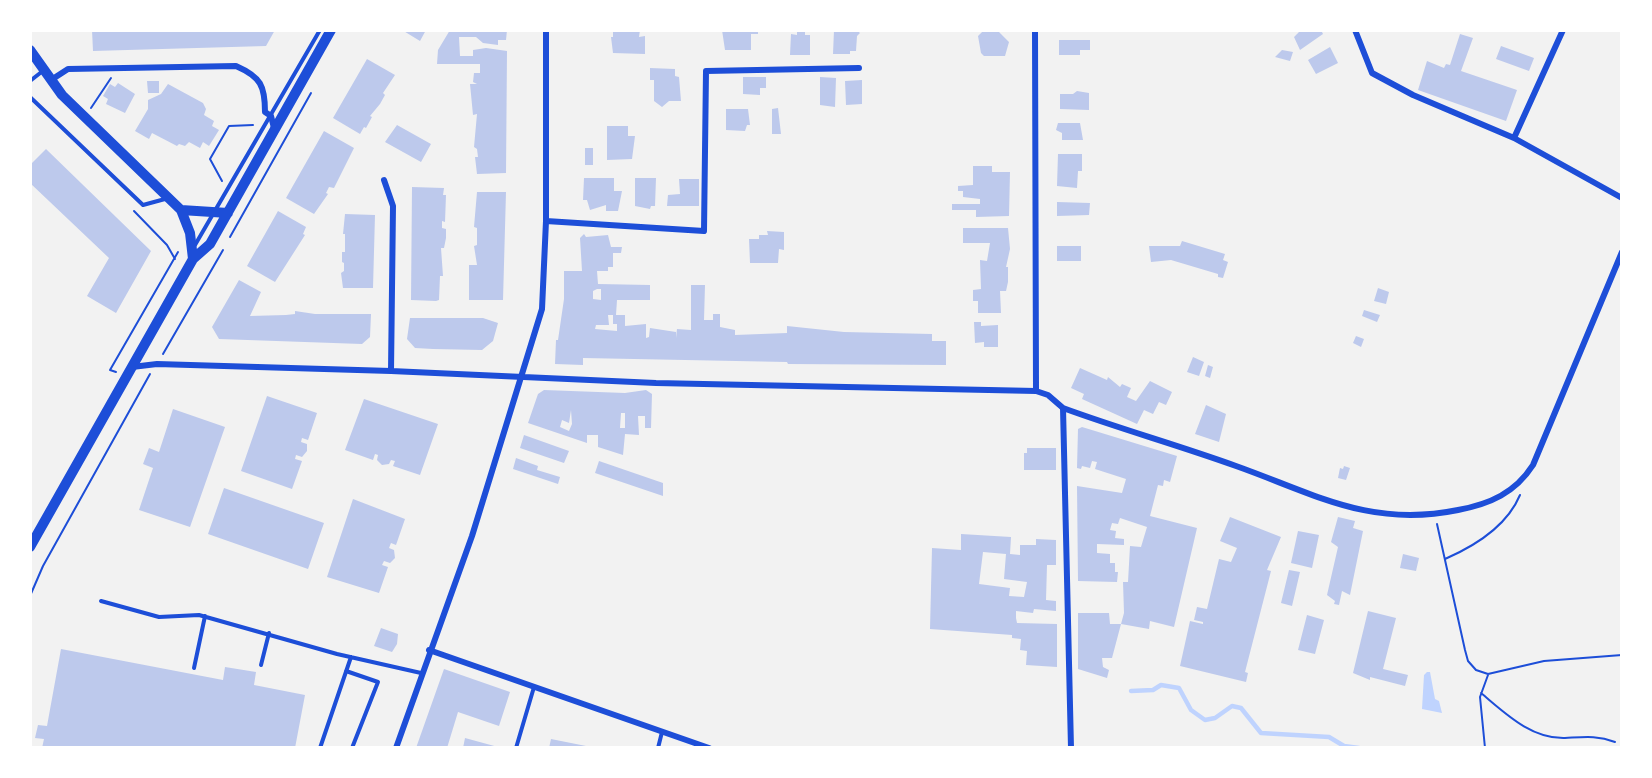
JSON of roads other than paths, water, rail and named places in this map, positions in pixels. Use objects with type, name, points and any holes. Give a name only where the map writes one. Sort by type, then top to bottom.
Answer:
[{"type":"main road","points":[[30,547],[193,259],[210,244],[331,30]]},
{"type":"main road","points":[[30,50],[51,80],[84,117],[181,210],[194,247],[193,259]]},
{"type":"main road","points":[[181,210],[228,213]]},
{"type":"street","points":[[396,748],[429,650],[472,536],[542,309],[546,221],[546,30]]},
{"type":"street","points":[[1035,30],[1036,391]]},
{"type":"street","points":[[1355,30],[1372,73],[1413,95],[1514,138],[1622,198]]},
{"type":"street","points":[[1514,138],[1563,30]]},
{"type":"street","points":[[51,80],[68,69],[237,66],[253,74],[265,91],[265,112],[271,116],[274,129]]},
{"type":"street","points":[[546,221],[704,231],[706,71],[859,68]]},
{"type":"street","points":[[384,180],[393,206],[391,371]]},
{"type":"street","points":[[131,367],[157,364],[391,371],[522,378],[1036,391],[1048,395],[1063,408],[1236,466],[1335,504],[1390,516],[1436,515],[1474,507],[1503,496],[1521,483],[1533,465],[1622,252]]},
{"type":"street","points":[[1063,408],[1071,748]]},
{"type":"street","points":[[429,650],[709,748]]},
{"type":"lane","points":[[194,247],[320,30]]},
{"type":"lane","points":[[30,81],[44,70]]},
{"type":"lane","points":[[30,97],[143,205],[166,198]]},
{"type":"lane","points":[[101,601],[159,617],[205,616],[351,657],[422,673]]},
{"type":"lane","points":[[194,668],[205,616]]},
{"type":"lane","points":[[261,665],[269,633]]},
{"type":"lane","points":[[320,748],[351,657]]},
{"type":"lane","points":[[346,671],[378,682],[352,748]]},
{"type":"lane","points":[[516,748],[534,687]]},
{"type":"lane","points":[[658,748],[662,732]]},
{"type":"water","points":[[1430,672],[1435,699],[1439,701],[1442,713],[1422,709],[1424,675]]},
{"type":"waterway","points":[[1131,691],[1153,690],[1161,685],[1179,688],[1191,710],[1205,720],[1215,718],[1232,706],[1241,708],[1261,733],[1329,737],[1344,746],[1359,748]]}]
